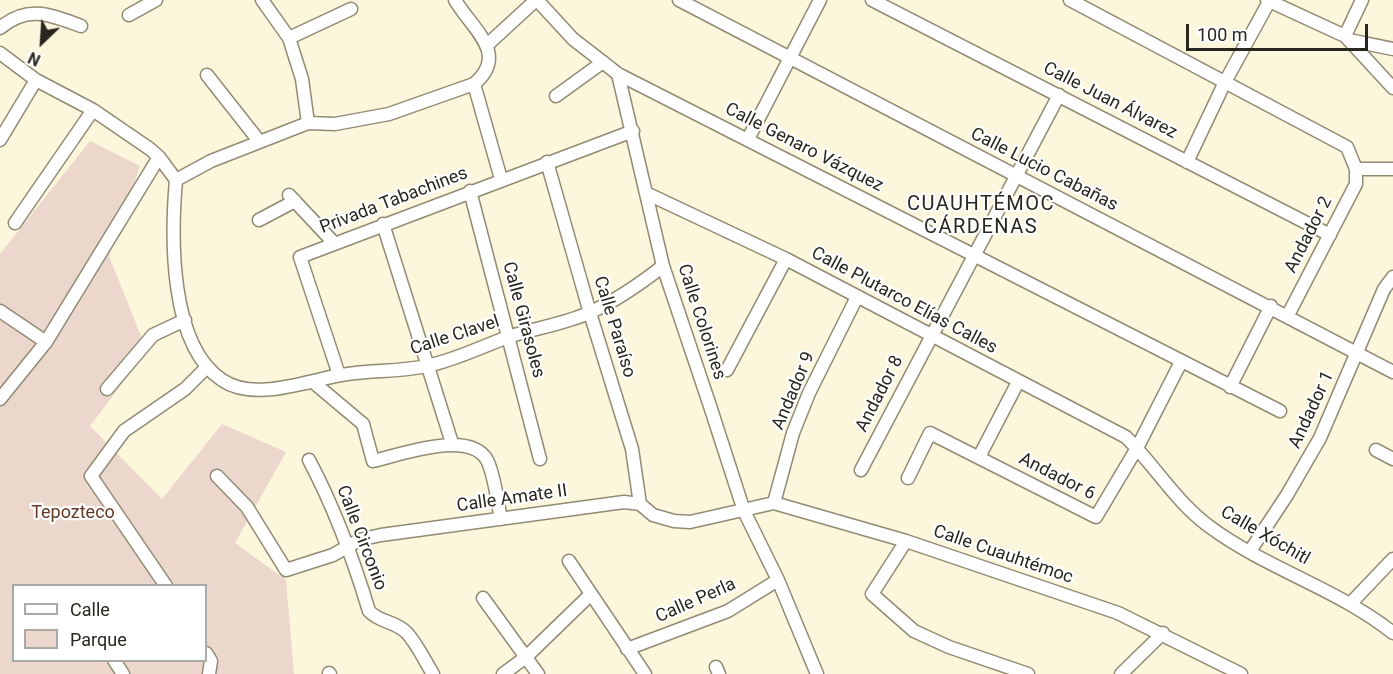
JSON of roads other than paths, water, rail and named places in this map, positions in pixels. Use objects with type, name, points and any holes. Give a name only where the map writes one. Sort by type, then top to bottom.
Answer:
[{"type":"street","points":[[129,15],[156,0]]},
{"type":"street","points":[[262,0],[289,38],[302,79],[308,123]]},
{"type":"street","points":[[176,180],[259,141],[308,123],[335,124],[389,114],[474,84],[485,74],[491,60],[487,45],[455,0]]},
{"type":"street","points":[[487,45],[536,0],[573,39],[618,74]]},
{"type":"street","name":"Calle Lucio Cabañas","points":[[679,0],[789,59],[1271,306],[1393,372]]},
{"type":"street","points":[[748,139],[820,0]]},
{"type":"street","name":"Calle Juan Álvarez","points":[[872,0],[1330,235]]},
{"type":"street","points":[[1070,0],[1347,147],[1356,170],[1393,169]]},
{"type":"street","points":[[1187,162],[1224,82],[1269,0],[1347,38],[1393,49]]},
{"type":"street","points":[[1347,38],[1362,0]]},
{"type":"street","points":[[289,38],[351,9]]},
{"type":"street","points":[[0,28],[12,18],[34,12],[54,16],[81,26]]},
{"type":"street","points":[[1347,38],[1393,88]]},
{"type":"street","points":[[0,53],[36,80],[88,107],[159,157],[176,180],[172,242],[175,271],[193,348],[207,367],[185,389],[124,431],[91,476],[165,584]]},
{"type":"street","points":[[556,96],[603,62]]},
{"type":"street","name":"Calle Genaro Vázquez","points":[[618,74],[1280,411]]},
{"type":"street","name":"Calle Colorines","points":[[618,74],[648,194],[663,266],[744,511],[778,580],[817,674]]},
{"type":"street","points":[[207,75],[259,141]]},
{"type":"street","points":[[0,140],[36,80]]},
{"type":"street","points":[[474,84],[501,179]]},
{"type":"street","name":"Andador 8","points":[[861,470],[1059,95]]},
{"type":"street","points":[[15,223],[88,107]]},
{"type":"street","name":"Privada Tabachines","points":[[339,375],[300,256],[633,131]]},
{"type":"street","points":[[0,399],[46,342],[159,157]]},
{"type":"street","name":"Calle Paraíso","points":[[547,162],[632,448],[640,504]]},
{"type":"street","name":"Andador 2","points":[[1287,315],[1356,184],[1356,170]]},
{"type":"street","name":"Calle Girasoles","points":[[470,191],[540,459]]},
{"type":"street","name":"Calle Plutarco Elías Calles","points":[[648,194],[786,259],[1110,428],[1126,437],[1137,448]]},
{"type":"street","points":[[259,220],[292,198],[334,243]]},
{"type":"street","points":[[382,225],[452,443]]},
{"type":"street","points":[[727,370],[786,259]]},
{"type":"street","name":"Calle Clavel","points":[[207,367],[222,381],[241,389],[313,381],[339,375],[401,371],[429,366],[508,338],[590,313],[630,291],[663,266]]},
{"type":"street","name":"Andador 1","points":[[1250,551],[1304,468],[1358,354],[1384,289],[1393,277]]},
{"type":"street","name":"Andador 9","points":[[774,503],[793,433],[809,393],[857,297]]},
{"type":"street","points":[[1230,387],[1271,306]]},
{"type":"street","points":[[0,311],[46,342]]},
{"type":"street","points":[[107,389],[153,335],[185,320]]},
{"type":"street","points":[[1137,448],[1181,362]]},
{"type":"street","points":[[313,381],[363,424],[373,461],[452,443],[471,446],[486,459],[501,519]]},
{"type":"street","points":[[979,457],[1018,382]]},
{"type":"street","name":"Andador 6","points":[[908,478],[930,433],[1096,517],[1137,448]]},
{"type":"street","name":"Calle Xóchitl","points":[[1137,448],[1166,486],[1210,527],[1350,604],[1393,633]]},
{"type":"street","points":[[1376,450],[1393,459]]},
{"type":"street","name":"Calle Circonio","points":[[309,460],[331,502],[348,544],[369,611],[375,617],[395,624],[406,633],[433,674]]},
{"type":"street","name":"Calle Amate II","points":[[217,477],[247,507],[286,570],[333,555],[348,544],[381,535],[624,502],[640,504],[653,515],[674,521],[690,522],[744,511]]},
{"type":"street","points":[[744,511],[774,503]]},
{"type":"street","name":"Calle Cuauhtémoc","points":[[774,503],[906,541],[1118,613],[1163,633],[1241,674]]},
{"type":"street","points":[[906,541],[872,594],[914,631],[948,647],[1028,674]]},
{"type":"street","points":[[1350,604],[1393,559]]},
{"type":"street","points":[[569,561],[645,674]]},
{"type":"street","name":"Calle Perla","points":[[627,649],[728,611],[778,580]]},
{"type":"street","points":[[503,674],[526,657],[590,595]]},
{"type":"street","points":[[483,598],[538,674]]},
{"type":"street","points":[[1121,674],[1163,633]]},
{"type":"street","points":[[207,654],[212,661],[212,673]]},
{"type":"district","name":"CUAUHTÉMOC CÁRDENAS","points":[[981,216]]},
{"type":"park label","name":"Tepozteco","points":[[73,513]]}]
